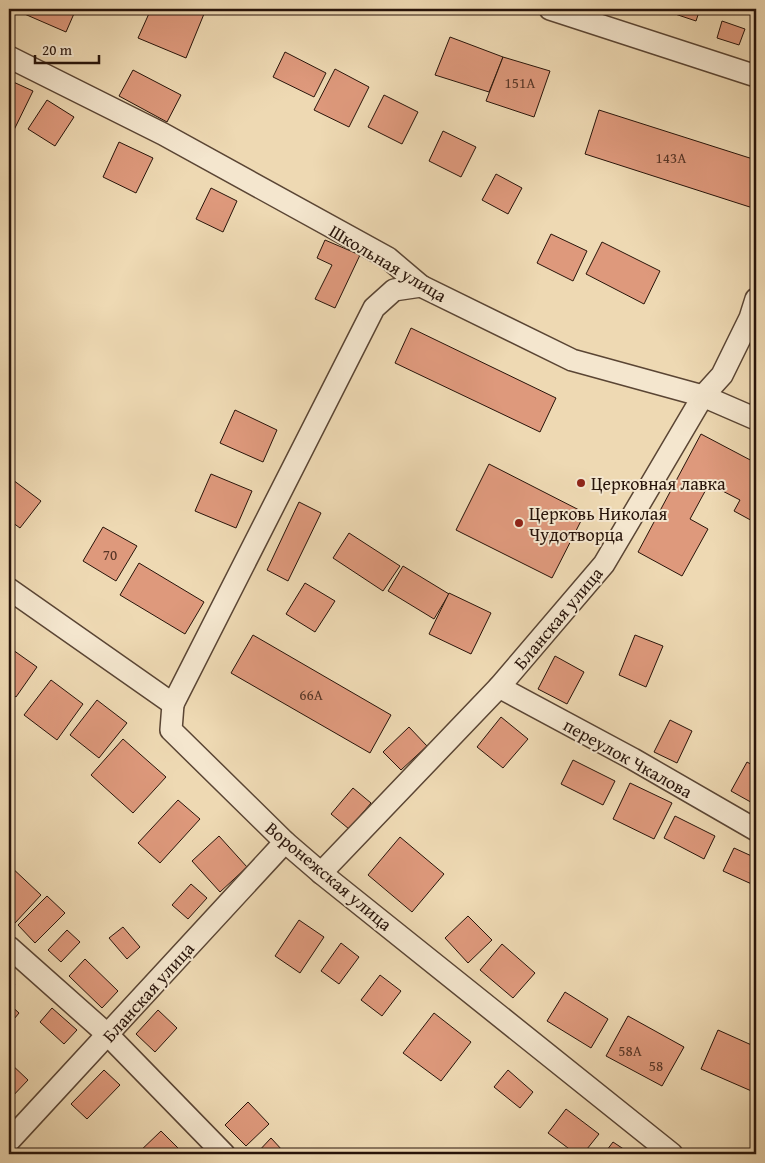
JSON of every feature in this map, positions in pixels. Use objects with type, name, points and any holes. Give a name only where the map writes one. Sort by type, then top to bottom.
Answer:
[{"type":"street","points":[[550,9],[755,75]]},
{"type":"street","name":"Школьная улица","points":[[9,57],[163,134],[388,258],[421,286],[572,360],[703,396],[756,419]]},
{"type":"street","points":[[9,589],[173,704],[374,308],[394,290],[421,286]]},
{"type":"street","name":"Бланская улица","points":[[321,872],[499,687],[604,564],[703,396],[722,375],[750,318],[756,299]]},
{"type":"street","name":"переулок Чкалова","points":[[499,687],[633,759],[756,830]]},
{"type":"street","name":"Воронежская улица","points":[[173,704],[171,730],[285,842],[672,1154]]},
{"type":"street","name":"Бланская улица","points":[[9,1141],[285,842]]},
{"type":"street","points":[[9,947],[108,1035],[224,1154]]},
{"type":"building","points":[[13,9],[76,9],[66,32]]},
{"type":"building","points":[[151,9],[206,9],[186,58],[138,38]]},
{"type":"building","points":[[660,9],[700,9],[696,21]]},
{"type":"building","points":[[722,21],[745,29],[739,45],[717,38]]},
{"type":"building","points":[[450,37],[503,57],[489,92],[435,75]]},
{"type":"building","points":[[285,52],[326,73],[314,97],[273,77]]},
{"type":"building","points":[[503,57],[550,71],[534,117],[486,101]]},
{"type":"building","points":[[335,69],[369,87],[349,127],[314,110]]},
{"type":"building","points":[[133,70],[181,95],[167,122],[119,96]]},
{"type":"building","points":[[9,80],[33,91],[12,134],[9,133]]},
{"type":"building","points":[[384,95],[418,112],[402,144],[368,127]]},
{"type":"building","points":[[47,100],[74,117],[55,146],[28,129]]},
{"type":"building","points":[[599,110],[756,160],[756,209],[585,154]]},
{"type":"building","points":[[443,131],[476,147],[461,177],[429,161]]},
{"type":"building","points":[[119,142],[153,158],[136,193],[103,177]]},
{"type":"building","points":[[496,174],[522,188],[508,214],[482,200]]},
{"type":"building","points":[[211,188],[237,201],[223,232],[196,219]]},
{"type":"building","points":[[551,234],[587,251],[573,281],[537,263]]},
{"type":"building","points":[[325,240],[360,255],[335,308],[315,299],[332,265],[317,258]]},
{"type":"building","points":[[602,242],[660,271],[644,304],[586,274]]},
{"type":"building","points":[[411,328],[556,398],[540,432],[395,363]]},
{"type":"building","points":[[235,410],[277,430],[263,462],[220,443]]},
{"type":"building","points":[[701,434],[756,463],[756,523],[734,511],[740,500],[709,484],[690,519],[708,529],[682,576],[638,552]]},
{"type":"building","name":"Церковь Николая Чудотворца","points":[[489,464],[585,513],[552,578],[456,530]]},
{"type":"building","points":[[211,474],[252,491],[236,528],[195,511]]},
{"type":"building","points":[[9,477],[41,501],[20,528],[9,520]]},
{"type":"building","points":[[299,502],[321,513],[288,581],[267,570]]},
{"type":"building","points":[[103,527],[137,546],[116,581],[83,561]]},
{"type":"building","points":[[349,533],[400,566],[383,591],[333,558]]},
{"type":"building","points":[[139,563],[204,602],[185,634],[120,595]]},
{"type":"building","points":[[403,566],[449,594],[434,619],[388,591]]},
{"type":"building","points":[[305,583],[335,601],[315,632],[286,614]]},
{"type":"building","points":[[449,593],[491,613],[471,654],[429,634]]},
{"type":"building","points":[[253,635],[391,715],[370,753],[231,673]]},
{"type":"building","points":[[635,635],[663,646],[646,687],[619,675]]},
{"type":"building","points":[[13,650],[37,667],[16,697],[9,692],[9,656]]},
{"type":"building","points":[[555,656],[584,672],[567,704],[538,689]]},
{"type":"building","points":[[51,680],[83,704],[57,740],[24,715]]},
{"type":"building","points":[[97,700],[127,723],[99,758],[70,735]]},
{"type":"building","points":[[501,717],[528,739],[503,768],[477,747]]},
{"type":"building","points":[[670,720],[692,731],[677,763],[654,752]]},
{"type":"building","points":[[409,727],[427,746],[401,770],[383,752]]},
{"type":"building","points":[[123,739],[166,777],[133,813],[91,775]]},
{"type":"building","points":[[573,760],[615,781],[603,805],[561,784]]},
{"type":"building","points":[[747,762],[756,767],[756,805],[731,791]]},
{"type":"building","points":[[630,783],[672,803],[654,839],[613,819]]},
{"type":"building","points":[[353,788],[371,803],[349,829],[331,814]]},
{"type":"building","points":[[178,800],[200,819],[160,863],[138,843]]},
{"type":"building","points":[[675,816],[715,836],[704,859],[664,838]]},
{"type":"building","points":[[219,836],[247,867],[220,892],[192,861]]},
{"type":"building","points":[[400,837],[444,874],[412,912],[368,875]]},
{"type":"building","points":[[734,848],[756,858],[756,886],[723,871]]},
{"type":"building","points":[[9,865],[41,895],[15,923],[9,917]]},
{"type":"building","points":[[191,884],[207,898],[188,919],[172,905]]},
{"type":"building","points":[[47,896],[65,913],[35,943],[18,925]]},
{"type":"building","points":[[468,916],[492,940],[468,963],[445,938]]},
{"type":"building","points":[[299,920],[324,937],[300,973],[275,956]]},
{"type":"building","points":[[123,927],[140,947],[127,959],[109,938]]},
{"type":"building","points":[[67,930],[80,942],[61,962],[48,950]]},
{"type":"building","points":[[341,943],[359,957],[339,984],[321,971]]},
{"type":"building","points":[[502,944],[535,973],[513,998],[480,970]]},
{"type":"building","points":[[85,959],[118,991],[102,1008],[69,976]]},
{"type":"building","points":[[380,975],[401,991],[382,1016],[361,1000]]},
{"type":"building","points":[[9,978],[15,985],[9,991]]},
{"type":"building","points":[[565,992],[608,1019],[591,1048],[547,1021]]},
{"type":"building","points":[[9,1004],[19,1013],[9,1025]]},
{"type":"building","points":[[52,1008],[77,1030],[64,1044],[40,1022]]},
{"type":"building","points":[[158,1010],[177,1028],[155,1052],[136,1034]]},
{"type":"building","points":[[434,1013],[471,1042],[441,1081],[403,1053]]},
{"type":"building","points":[[628,1016],[684,1047],[662,1086],[606,1056]]},
{"type":"building","points":[[718,1030],[756,1047],[756,1093],[701,1069]]},
{"type":"building","points":[[9,1062],[28,1080],[9,1100]]},
{"type":"building","points":[[104,1070],[120,1085],[87,1119],[71,1104]]},
{"type":"building","points":[[508,1070],[533,1092],[520,1108],[494,1087]]},
{"type":"building","points":[[248,1102],[269,1124],[246,1146],[225,1125]]},
{"type":"building","points":[[566,1109],[599,1134],[583,1154],[576,1154],[548,1133]]},
{"type":"building","points":[[161,1131],[184,1154],[137,1154]]},
{"type":"building","points":[[271,1138],[283,1151],[280,1154],[256,1154]]},
{"type":"building","points":[[613,1142],[631,1154],[604,1154]]},
{"type":"place","name":"Церковная лавка","points":[[581,483]]},
{"type":"place","name":"Церковь Николая Чудотворца","points":[[519,523]]}]
